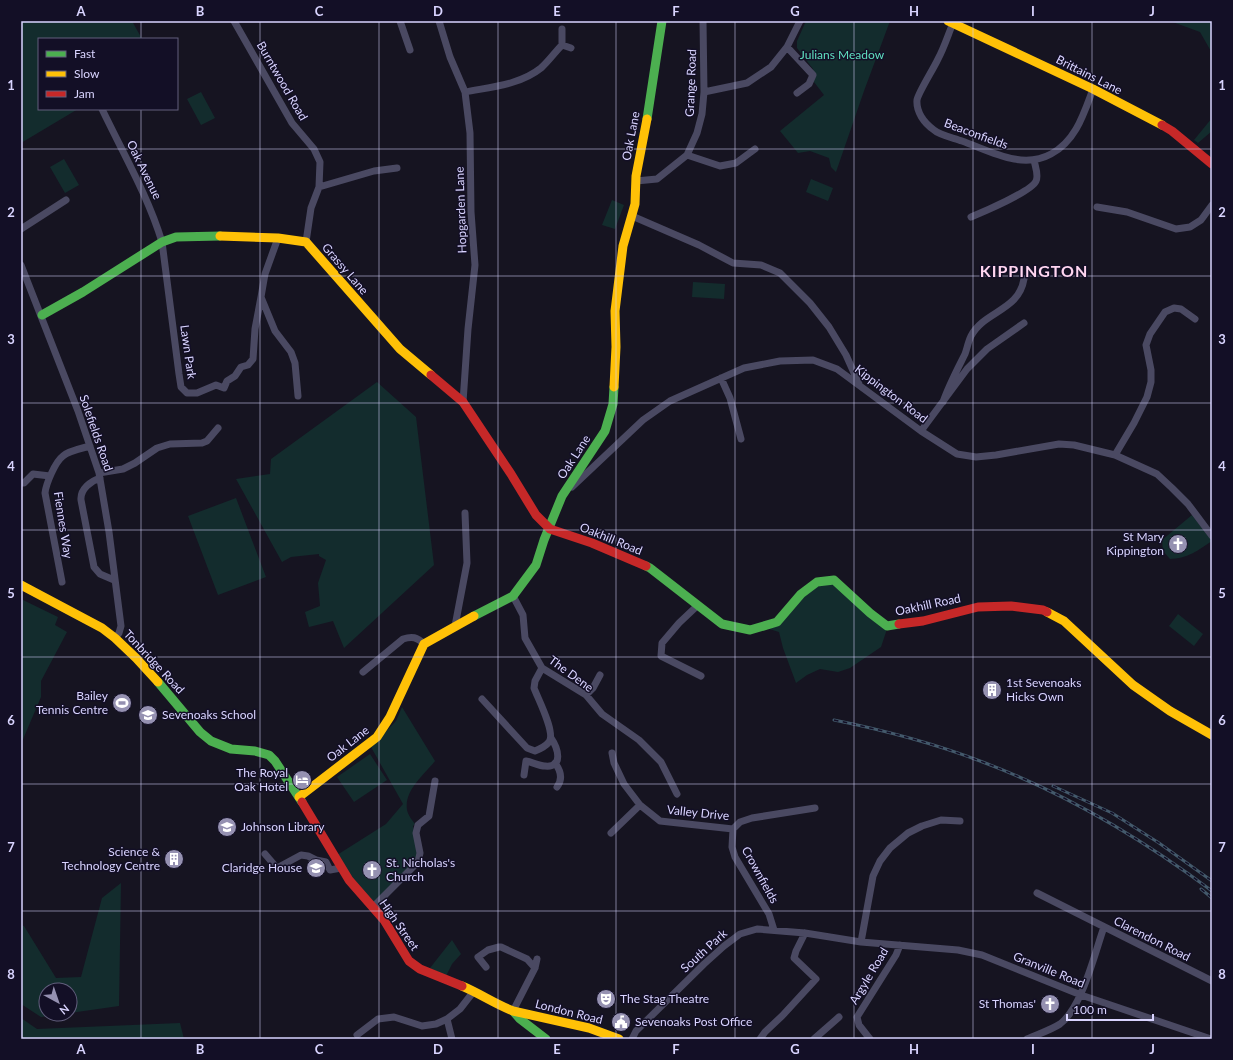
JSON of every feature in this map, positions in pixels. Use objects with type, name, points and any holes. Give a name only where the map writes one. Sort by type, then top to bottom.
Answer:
[{"type":"street","name":"Burntwood Road","points":[[234,21],[292,123],[314,149],[320,162],[319,187],[312,208],[306,242]]},
{"type":"street","points":[[400,21],[410,50]]},
{"type":"street","name":"Hopgarden Lane","points":[[439,21],[450,57],[465,92],[470,133],[471,212],[475,265],[468,329],[463,402]]},
{"type":"street","name":"Oak Lane","points":[[299,796],[377,737],[390,717],[424,644],[513,596],[536,565],[544,540],[550,529],[562,496],[605,431],[613,404],[616,347],[615,311],[623,246],[635,204],[636,181],[653,84],[662,21]]},
{"type":"street","name":"Grange Road","points":[[636,181],[657,179],[687,154],[697,133],[702,114],[704,92],[703,21]]},
{"type":"street","points":[[704,92],[747,84],[770,66],[787,48],[800,21]]},
{"type":"street","name":"Brittains Lane","points":[[951,22],[1093,89],[1172,131],[1212,164]]},
{"type":"street","name":"Beaconfields","points":[[951,22],[938,60],[917,98],[919,113],[934,131],[1011,159],[1034,160],[1052,154],[1064,145],[1070,138],[1081,122],[1093,89]]},
{"type":"street","points":[[465,92],[510,83],[532,74],[542,67],[562,45],[562,29]]},
{"type":"street","points":[[562,45],[571,48]]},
{"type":"street","points":[[787,48],[813,75],[809,84],[797,93]]},
{"type":"street","name":"Oak Avenue","points":[[102,110],[156,222],[162,242]]},
{"type":"street","points":[[687,154],[720,166],[736,163],[755,149]]},
{"type":"street","points":[[971,217],[1033,186],[1037,178],[1034,160]]},
{"type":"street","points":[[319,187],[374,171],[397,168]]},
{"type":"street","points":[[21,229],[66,200]]},
{"type":"street","points":[[1097,208],[1127,212],[1176,229],[1190,227],[1201,220],[1212,205]]},
{"type":"street","points":[[632,216],[699,245],[733,263],[760,265],[780,273],[810,303],[829,327],[846,355],[859,384]]},
{"type":"street","name":"Grassy Lane","points":[[42,315],[83,292],[162,242],[176,237],[221,236],[278,238],[306,242],[400,349],[463,402],[512,474],[536,515],[550,529]]},
{"type":"street","points":[[278,238],[265,274],[261,297],[275,331],[291,352],[295,362],[297,370],[298,396]]},
{"type":"street","name":"Lawn Park","points":[[162,242],[181,387],[187,393],[196,393],[216,385],[224,388],[227,381],[234,376],[241,367],[248,365],[253,359],[261,297]]},
{"type":"street","name":"Solefields Road","points":[[21,265],[42,315],[100,475],[121,626],[115,638]]},
{"type":"street","points":[[943,402],[951,380],[965,353],[971,336],[981,324],[1010,305],[1023,288],[1024,280]]},
{"type":"street","points":[[1115,456],[1134,423],[1148,393],[1151,382],[1151,370],[1146,344],[1150,334],[1165,312],[1174,308],[1181,310],[1195,319]]},
{"type":"street","points":[[922,431],[967,370],[986,349],[1024,323]]},
{"type":"street","name":"Kippington Road","points":[[562,496],[643,420],[670,402],[744,368],[780,361],[813,360],[838,369],[922,431],[957,454],[976,457],[1059,444],[1074,445],[1115,456],[1157,474],[1188,504],[1212,536]]},
{"type":"street","points":[[721,378],[730,398],[740,439]]},
{"type":"street","points":[[114,580],[100,574],[94,567],[81,500],[87,486],[100,475],[123,469],[135,463],[157,448],[170,444],[202,444],[213,435],[218,428]]},
{"type":"street","name":"Fiennes Way","points":[[62,582],[45,493],[46,487],[50,476],[62,456],[90,446]]},
{"type":"street","points":[[21,483],[24,483],[33,474],[50,476]]},
{"type":"street","points":[[455,626],[467,562],[465,513]]},
{"type":"street","name":"Oakhill Road","points":[[550,529],[592,543],[650,568],[722,624],[750,630],[777,622],[801,594],[817,582],[834,580],[870,613],[887,626],[923,620],[978,607],[1011,606],[1043,610],[1064,621],[1133,685],[1170,711],[1212,735]]},
{"type":"street","name":"Tonbridge Road","points":[[21,585],[102,628],[136,658],[161,685],[200,732],[220,746],[241,750]]},
{"type":"street","name":"The Dene","points":[[513,596],[523,615],[525,638],[542,668],[586,695],[598,710],[639,740],[658,758],[677,794]]},
{"type":"street","points":[[697,606],[679,622],[662,643],[661,656],[701,676]]},
{"type":"street","points":[[363,672],[403,639],[416,637],[424,644]]},
{"type":"street","points":[[524,775],[526,760],[544,766],[551,766],[555,763],[558,756],[558,750],[551,738],[550,728],[534,688],[535,681],[542,668]]},
{"type":"street","points":[[586,695],[600,680]]},
{"type":"street","points":[[482,699],[527,748],[535,751],[543,747],[551,738]]},
{"type":"street","points":[[488,705],[494,699]]},
{"type":"street","name":"High Street","points":[[241,750],[262,752],[269,755],[275,761],[299,796],[349,880],[384,920],[404,955],[413,965],[474,991],[502,1007],[513,1011],[529,1027],[546,1039]]},
{"type":"street","name":"Valley Drive","points":[[612,753],[614,763],[624,784],[640,805],[660,821],[733,829],[740,822],[752,818],[815,808]]},
{"type":"street","points":[[555,763],[561,779],[557,787]]},
{"type":"street","points":[[373,907],[418,862],[420,853],[416,833],[418,825],[429,816],[434,781]]},
{"type":"street","points":[[611,833],[640,805]]},
{"type":"street","points":[[861,942],[873,876],[880,861],[890,848],[908,833],[922,826],[941,820],[960,820]]},
{"type":"street","name":"Crownfields","points":[[733,829],[732,847],[735,857],[769,914],[774,930]]},
{"type":"street","points":[[265,854],[277,868],[302,855],[326,862],[330,870],[341,868]]},
{"type":"street","name":"Clarendon Road","points":[[1037,893],[1212,981]]},
{"type":"street","name":"Clarendon Road","points":[[1027,1039],[1061,1023],[1074,1007],[1081,995],[1104,927]]},
{"type":"street","name":"South Park","points":[[632,1039],[636,1031],[704,964],[740,934],[757,930],[774,930],[805,933],[861,942],[900,945]]},
{"type":"street","points":[[760,1039],[816,978],[794,958],[805,933]]},
{"type":"street","name":"Granville Road","points":[[900,945],[958,950],[982,955],[1081,995],[1210,1039]]},
{"type":"street","name":"Argyle Road","points":[[870,1039],[859,1025],[857,1017],[896,955],[900,945]]},
{"type":"street","points":[[486,967],[478,957],[488,950],[499,947],[527,959],[535,968]]},
{"type":"street","points":[[513,1011],[535,968],[537,959]]},
{"type":"street","points":[[357,1035],[378,1019],[394,1017],[422,1026],[436,1024],[447,1019],[460,1009],[474,991]]},
{"type":"street","name":"London Road","points":[[513,1011],[589,1028],[619,1039]]},
{"type":"street","points":[[529,1027],[533,1016]]},
{"type":"street","points":[[814,1039],[839,1017]]},
{"type":"street","points":[[447,1019],[452,1039]]},
{"type":"green space","points":[[21,21],[132,21],[141,38],[38,38],[38,110],[76,110],[21,143]]},
{"type":"green space","name":"Julians Meadow","points":[[806,21],[890,21],[836,172],[831,167],[829,158],[810,151],[798,153],[780,131],[824,95],[814,82],[813,69],[797,48],[797,41]]},
{"type":"green space","points":[[1170,21],[1212,21],[1212,53],[1200,32]]},
{"type":"green space","points":[[201,92],[215,118],[201,125],[187,99]]},
{"type":"green space","points":[[1212,118],[1212,131],[1198,143],[1194,140]]},
{"type":"green space","points":[[64,159],[79,185],[65,193],[50,167]]},
{"type":"green space","points":[[811,179],[833,188],[828,201],[806,192]]},
{"type":"green space","points":[[612,200],[624,205],[615,229],[602,225]]},
{"type":"green space","points":[[693,282],[725,284],[724,299],[692,297]]},
{"type":"green space","points":[[377,382],[416,417],[434,565],[344,648],[333,621],[309,627],[305,612],[320,606],[318,583],[326,560],[319,556],[319,554],[291,557],[282,562],[236,479],[270,474],[271,459]]},
{"type":"green space","points":[[236,498],[266,577],[218,595],[188,516]]},
{"type":"green space","points":[[1192,515],[1212,541],[1187,556],[1170,559],[1163,551],[1162,540]]},
{"type":"green space","points":[[834,581],[886,626],[886,632],[881,647],[850,668],[838,672],[820,669],[807,675],[796,683],[783,648],[779,632],[766,628],[815,582]]},
{"type":"green space","points":[[21,599],[58,617],[55,625],[67,632],[41,681],[41,697],[21,744]]},
{"type":"green space","points":[[1178,614],[1203,634],[1194,646],[1169,626]]},
{"type":"green space","points":[[402,707],[435,761],[412,789],[407,803],[407,810],[415,824],[413,826],[419,853],[416,862],[374,903],[350,877],[337,855],[386,824],[403,804],[371,747],[396,721]]},
{"type":"green space","points":[[370,754],[387,780],[354,802],[337,777]]},
{"type":"green space","points":[[121,883],[119,1006],[78,1012],[78,982],[38,982],[38,1015],[21,1004],[21,925],[24,926],[56,978],[81,977],[102,898]]},
{"type":"green space","points":[[452,940],[461,954],[452,964],[446,976],[430,968]]},
{"type":"green space","points":[[21,1018],[37,1029],[180,1023],[184,1039],[21,1039]]},
{"type":"railway","points":[[834,720],[871,728],[944,748],[1011,773],[1071,802],[1129,835],[1185,871],[1212,891]]},
{"type":"railway","points":[[1053,786],[1112,813],[1159,843],[1212,881]]},
{"type":"railway","points":[[1201,889],[1212,898]]},
{"type":"traffic: fast","points":[[647,119],[662,21]]},
{"type":"traffic: fast","points":[[42,315],[83,292],[162,242],[176,237],[220,236]]},
{"type":"traffic: fast","points":[[474,616],[513,596],[536,565],[544,540],[562,496],[605,431],[613,404],[614,387]]},
{"type":"traffic: fast","points":[[646,566],[722,624],[750,630],[777,622],[801,594],[817,582],[834,580],[870,613],[887,626],[899,624]]},
{"type":"traffic: fast","points":[[158,682],[200,732],[211,741],[231,749],[255,751],[269,755],[275,761],[302,802]]},
{"type":"traffic: fast","points":[[513,1011],[520,1019],[546,1039]]},
{"type":"traffic: slow","points":[[948,21],[1093,89],[1162,125]]},
{"type":"traffic: slow","points":[[614,387],[616,347],[615,311],[623,246],[635,204],[636,176],[647,119]]},
{"type":"traffic: slow","points":[[220,236],[278,238],[306,242],[400,349],[431,375]]},
{"type":"traffic: slow","points":[[21,585],[102,628],[136,658],[158,682]]},
{"type":"traffic: slow","points":[[1047,612],[1064,621],[1133,685],[1170,711],[1212,735]]},
{"type":"traffic: slow","points":[[299,797],[377,737],[390,717],[424,644],[474,616]]},
{"type":"traffic: slow","points":[[462,986],[513,1011],[589,1028],[619,1039]]},
{"type":"traffic: jam","points":[[1162,125],[1172,131],[1212,164]]},
{"type":"traffic: jam","points":[[431,375],[463,402],[511,474],[536,515],[550,529],[592,543],[646,566]]},
{"type":"traffic: jam","points":[[899,624],[923,621],[978,607],[1011,606],[1043,610],[1047,612]]},
{"type":"traffic: jam","points":[[302,802],[349,880],[384,920],[409,961],[420,969],[462,986]]},
{"type":"place","name":"St Mary Kippington","points":[[1178,544]]},
{"type":"place","name":"1st Sevenoaks Hicks Own","points":[[992,690]]},
{"type":"place","name":"Bailey Tennis Centre","points":[[122,703]]},
{"type":"place","name":"Sevenoaks School","points":[[148,715]]},
{"type":"place","name":"The Royal Oak Hotel","points":[[302,780]]},
{"type":"place","name":"Johnson Library","points":[[227,827]]},
{"type":"place","name":"Science & Technology Centre","points":[[174,859]]},
{"type":"place","name":"Claridge House","points":[[316,868]]},
{"type":"place","name":"St. Nicholas's Church","points":[[372,870]]},
{"type":"place","name":"The Stag Theatre","points":[[606,999]]},
{"type":"place","name":"St Thomas'","points":[[1050,1004]]},
{"type":"place","name":"Sevenoaks Post Office","points":[[621,1022]]},
{"type":"district","name":"KIPPINGTON","points":[[1034,271]]}]
